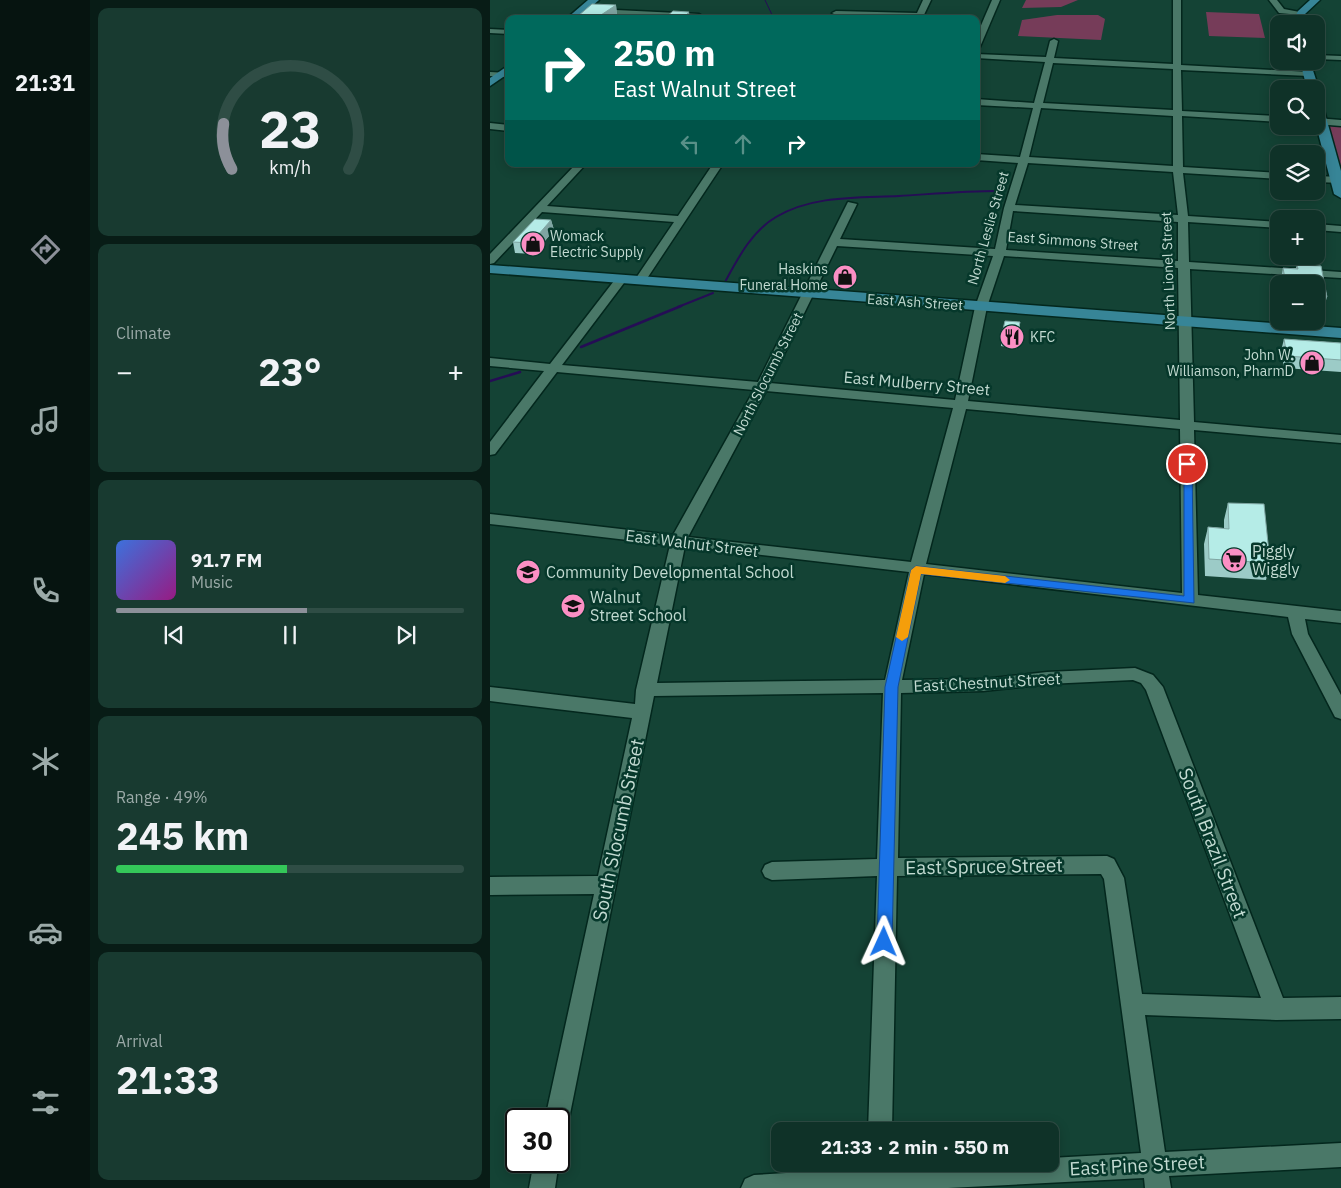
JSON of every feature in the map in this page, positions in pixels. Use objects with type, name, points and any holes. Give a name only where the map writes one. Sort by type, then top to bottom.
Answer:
[{"type":"main road","points":[[575,15],[594,0]]},
{"type":"main road","points":[[1301,13],[1315,0]]},
{"type":"main road","points":[[1308,70],[1311,80]]},
{"type":"main road","points":[[490,83],[502,73]]},
{"type":"main road","points":[[1323,135],[1339,180],[1341,194]]},
{"type":"main road","name":"East Ash Street","points":[[490,269],[1341,333]]},
{"type":"street","points":[[920,15],[927,0]]},
{"type":"street","points":[[980,38],[996,0]]},
{"type":"street","name":"North Lionel Street","points":[[1177,0],[1179,68],[1178,170],[1184,263],[1190,600]]},
{"type":"street","points":[[1274,0],[1282,11],[1301,13]]},
{"type":"street","points":[[582,10],[657,15]]},
{"type":"street","points":[[835,13],[877,15]]},
{"type":"street","points":[[490,31],[505,32]]},
{"type":"street","name":"North Leslie Street","points":[[880,1122],[892,687],[916,570],[961,404],[981,307],[1000,252],[1009,208],[1024,160],[1036,106],[1054,41]]},
{"type":"street","points":[[980,56],[1309,74]]},
{"type":"street","points":[[1325,57],[1341,58]]},
{"type":"street","points":[[980,102],[1270,119]]},
{"type":"street","points":[[1325,122],[1341,123]]},
{"type":"street","points":[[490,126],[505,128]]},
{"type":"street","points":[[980,157],[1270,175]]},
{"type":"street","points":[[490,261],[541,209],[578,167]]},
{"type":"street","points":[[640,281],[716,167]]},
{"type":"street","points":[[1325,179],[1339,180]]},
{"type":"street","name":"North Slocumb Street","points":[[678,541],[762,387],[852,204]]},
{"type":"street","points":[[1009,208],[1270,224]]},
{"type":"street","points":[[541,209],[682,219]]},
{"type":"street","points":[[1325,228],[1341,229]]},
{"type":"street","name":"East Simmons Street","points":[[833,242],[1184,263],[1341,275]]},
{"type":"street","points":[[490,451],[621,279]]},
{"type":"street","name":"East Mulberry Street","points":[[490,362],[1341,438]]},
{"type":"street","name":"East Walnut Street","points":[[490,519],[916,570],[1341,617]]},
{"type":"street","name":"South Slocumb Street","points":[[558,1108],[607,885],[645,690],[678,541]]},
{"type":"street","points":[[1296,613],[1300,634],[1341,712]]},
{"type":"street","name":"East Chestnut Street","points":[[645,690],[983,685],[1047,678],[1136,674],[1147,679]]},
{"type":"street","name":"South Brazil Street","points":[[1147,679],[1154,687],[1276,1009]]},
{"type":"street","points":[[490,694],[642,712]]},
{"type":"street","name":"East Spruce Street","points":[[772,871],[886,867],[1107,865],[1114,878],[1133,1004]]},
{"type":"street","points":[[490,886],[607,885]]},
{"type":"street","points":[[1158,1188],[1133,1004],[1276,1009],[1341,1008]]},
{"type":"street","name":"East Pine Street","points":[[754,1188],[879,1177],[1341,1155]]},
{"type":"street","points":[[542,1188],[545,1173]]},
{"type":"shaded area","points":[[1026,0],[1078,0],[1061,7],[1022,8]]},
{"type":"shaded area","points":[[1206,12],[1259,14],[1265,38],[1209,36]]},
{"type":"shaded area","points":[[1057,15],[1098,15],[1105,19],[1101,40],[1018,36],[1022,20]]},
{"type":"shaded area","points":[[1325,122],[1341,123],[1341,190],[1325,135]]},
{"type":"building","points":[[592,4],[616,5],[601,15],[579,15]]},
{"type":"building","points":[[673,11],[689,12],[686,15],[668,15]]},
{"type":"building","points":[[535,219],[551,220],[531,243],[513,242]]},
{"type":"building","points":[[1297,265],[1321,266],[1323,275],[1284,275],[1283,268],[1298,269]]},
{"type":"building","points":[[1005,321],[1020,322],[1016,341],[1001,338]]},
{"type":"building","points":[[1284,339],[1341,343],[1341,360],[1287,356]]},
{"type":"building","name":"Piggly Wiggly","points":[[1228,503],[1264,504],[1270,563],[1209,559],[1208,527],[1229,529]]},
{"type":"waterway","points":[[765,0],[772,15]]},
{"type":"waterway","points":[[725,282],[753,237],[767,223],[790,210],[820,201],[836,199],[998,191]]},
{"type":"waterway","points":[[678,307],[713,293]]},
{"type":"waterway","points":[[581,347],[681,306]]},
{"type":"waterway","points":[[490,381],[520,372]]},
{"type":"slow traffic","points":[[902,637],[916,570],[1005,580]]},
{"type":"place","name":"Womack Electric Supply","points":[[533,244]]},
{"type":"place","name":"Haskins Funeral Home","points":[[845,277]]},
{"type":"place","name":"KFC","points":[[1012,337]]},
{"type":"place","name":"John W. Williamson, PharmD","points":[[1312,363]]},
{"type":"place","name":"Piggly Wiggly","points":[[1234,560]]},
{"type":"place","name":"Community Developmental School","points":[[528,572]]},
{"type":"place","name":"Walnut Street School","points":[[573,606]]},
{"type":"route","points":[[884,942],[892,687],[916,570],[1190,600],[1187,464]]}]
